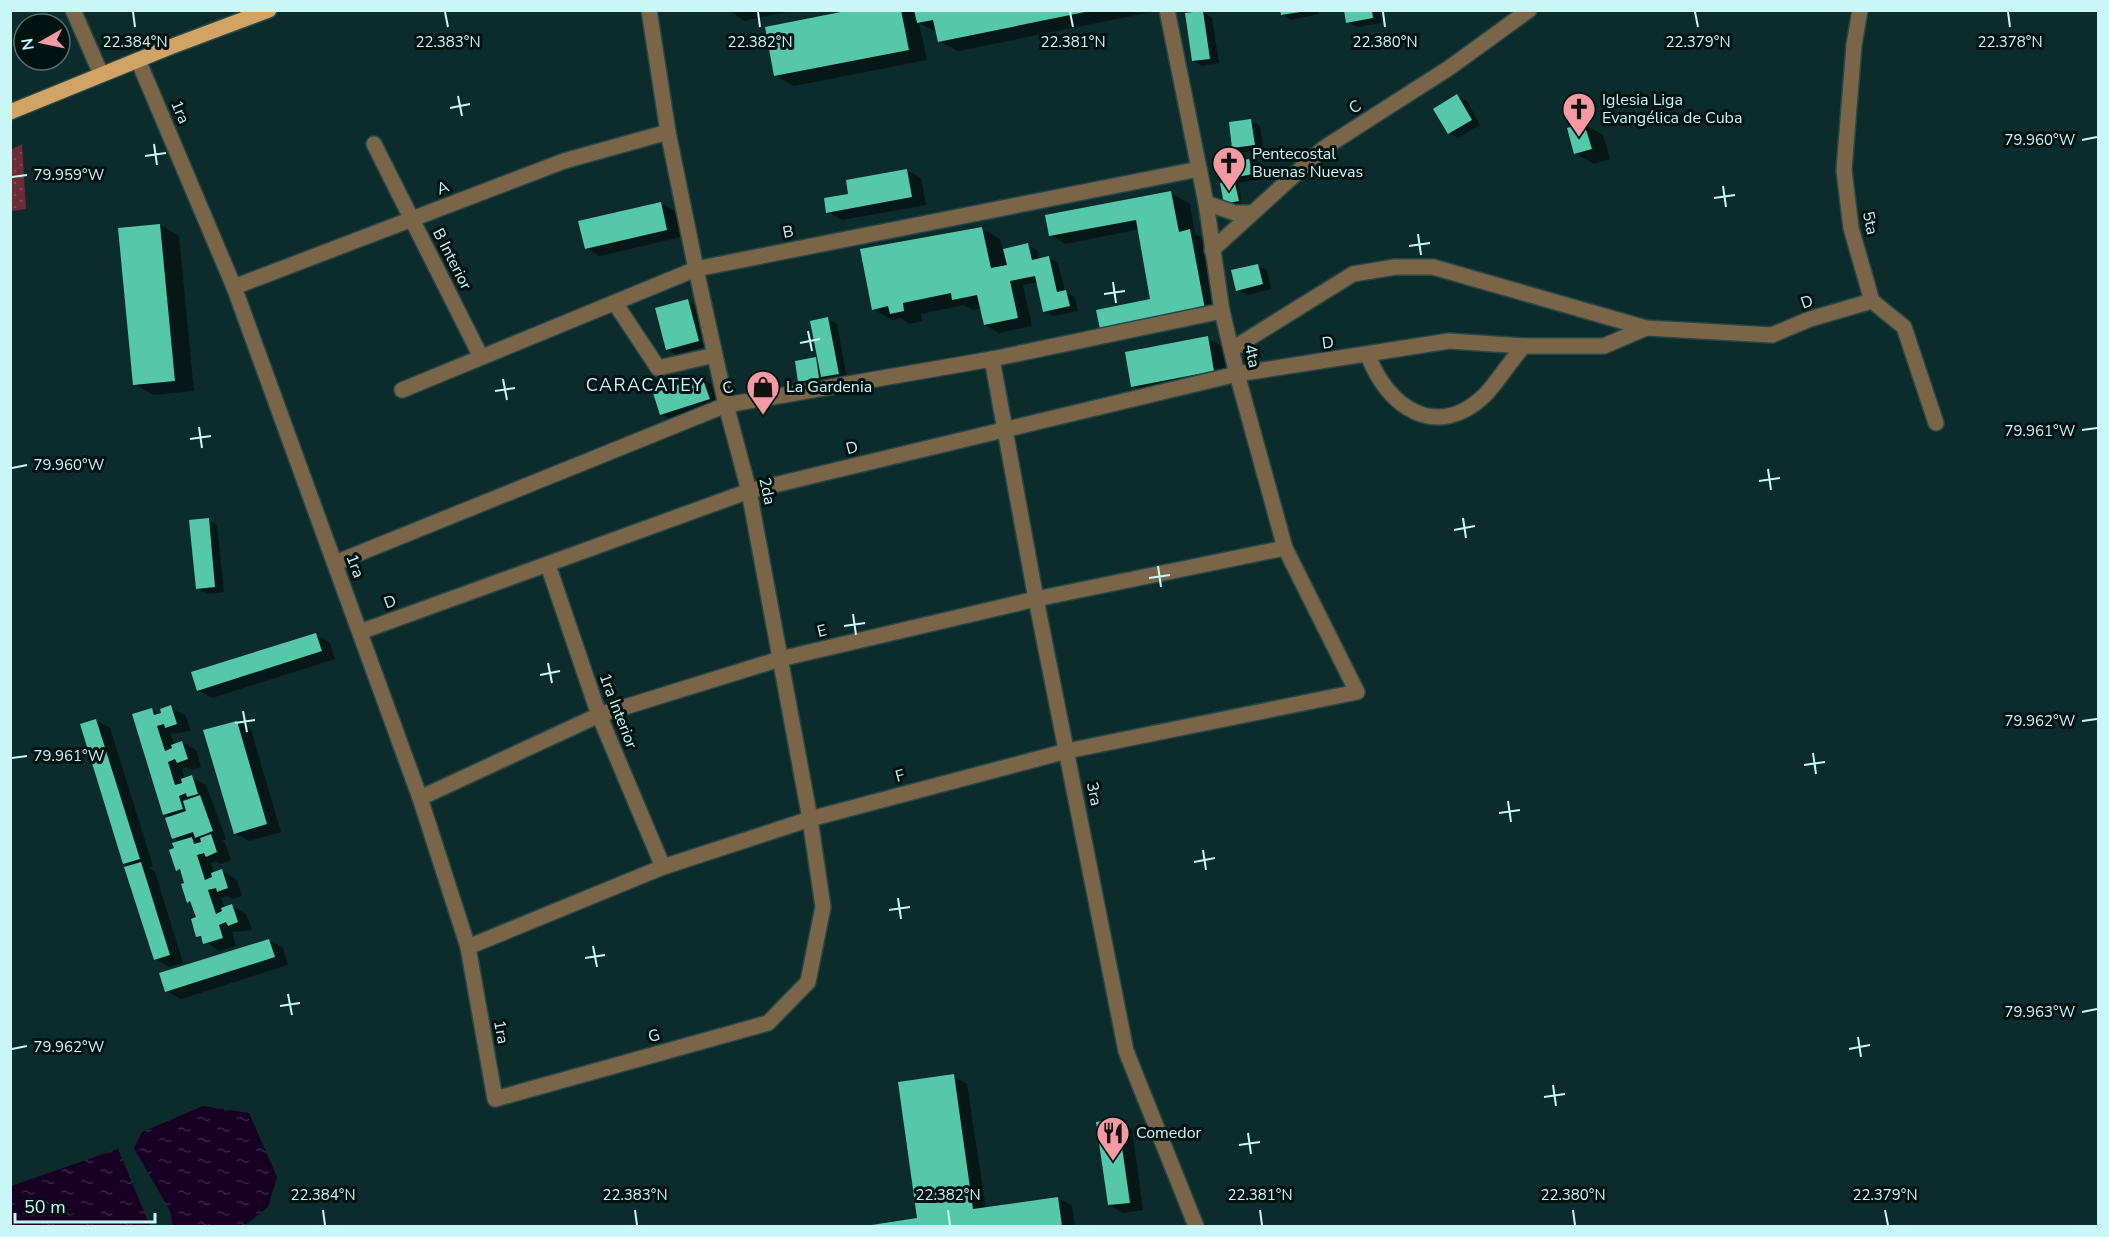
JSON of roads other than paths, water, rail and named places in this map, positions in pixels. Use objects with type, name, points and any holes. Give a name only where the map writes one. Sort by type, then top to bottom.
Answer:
[{"type":"main road","points":[[10,112],[101,74],[269,10]]},
{"type":"street","points":[[73,10],[101,74]]},
{"type":"street","name":"2da","points":[[649,10],[668,132],[726,405],[749,491],[810,819],[823,907],[808,982]]},
{"type":"street","name":"4ta","points":[[1167,10],[1206,202],[1222,311],[1285,548],[1357,692]]},
{"type":"street","name":"C","points":[[1212,250],[1324,148],[1449,68],[1529,10]]},
{"type":"street","name":"5ta","points":[[1860,10],[1854,45],[1844,170],[1851,228],[1872,301]]},
{"type":"street","name":"1ra","points":[[138,60],[234,287],[420,798],[468,947],[495,1099]]},
{"type":"street","name":"A","points":[[234,287],[564,161],[668,132]]},
{"type":"street","name":"B Interior","points":[[374,144],[481,357]]},
{"type":"street","name":"B","points":[[402,390],[696,269],[1199,168]]},
{"type":"street","points":[[1206,202],[1235,213],[1251,213]]},
{"type":"street","name":"D","points":[[1232,349],[1353,274],[1395,267],[1433,267],[1646,328],[1772,335],[1810,319],[1872,301]]},
{"type":"street","points":[[1872,301],[1904,327],[1936,423]]},
{"type":"street","points":[[615,303],[658,368],[715,355]]},
{"type":"street","name":"C","points":[[335,563],[726,405],[992,359],[1222,311]]},
{"type":"street","name":"D","points":[[360,632],[749,491],[1237,374],[1368,355],[1398,346],[1449,341],[1524,346],[1604,346],[1646,328]]},
{"type":"street","points":[[1368,355],[1374,372],[1397,402],[1425,416],[1445,416],[1463,411],[1485,395],[1524,346]]},
{"type":"street","name":"3ra","points":[[992,359],[1003,430],[1126,1051],[1196,1227]]},
{"type":"street","name":"E","points":[[420,798],[599,715],[780,659],[1036,599],[1285,548]]},
{"type":"street","name":"1ra Interior","points":[[548,565],[599,715],[663,867]]},
{"type":"street","name":"F","points":[[468,947],[663,867],[810,819],[1067,751],[1357,692]]},
{"type":"street","name":"G","points":[[495,1099],[768,1023],[808,982]]},
{"type":"water","points":[[203,1106],[249,1113],[277,1177],[268,1207],[244,1226],[173,1226],[170,1211],[134,1148],[142,1132]]},
{"type":"water","points":[[118,1149],[150,1226],[11,1226],[11,1186]]},
{"type":"place","name":"Iglesia Liga Evangélica de Cuba","points":[[1579,138]]},
{"type":"place","name":"Pentecostal Buenas Nuevas","points":[[1229,192]]},
{"type":"place","name":"La Gardenia","points":[[763,416]]},
{"type":"place","name":"Comedor","points":[[1113,1162]]},
{"type":"district","name":"CARACATEY","points":[[645,385]]}]
